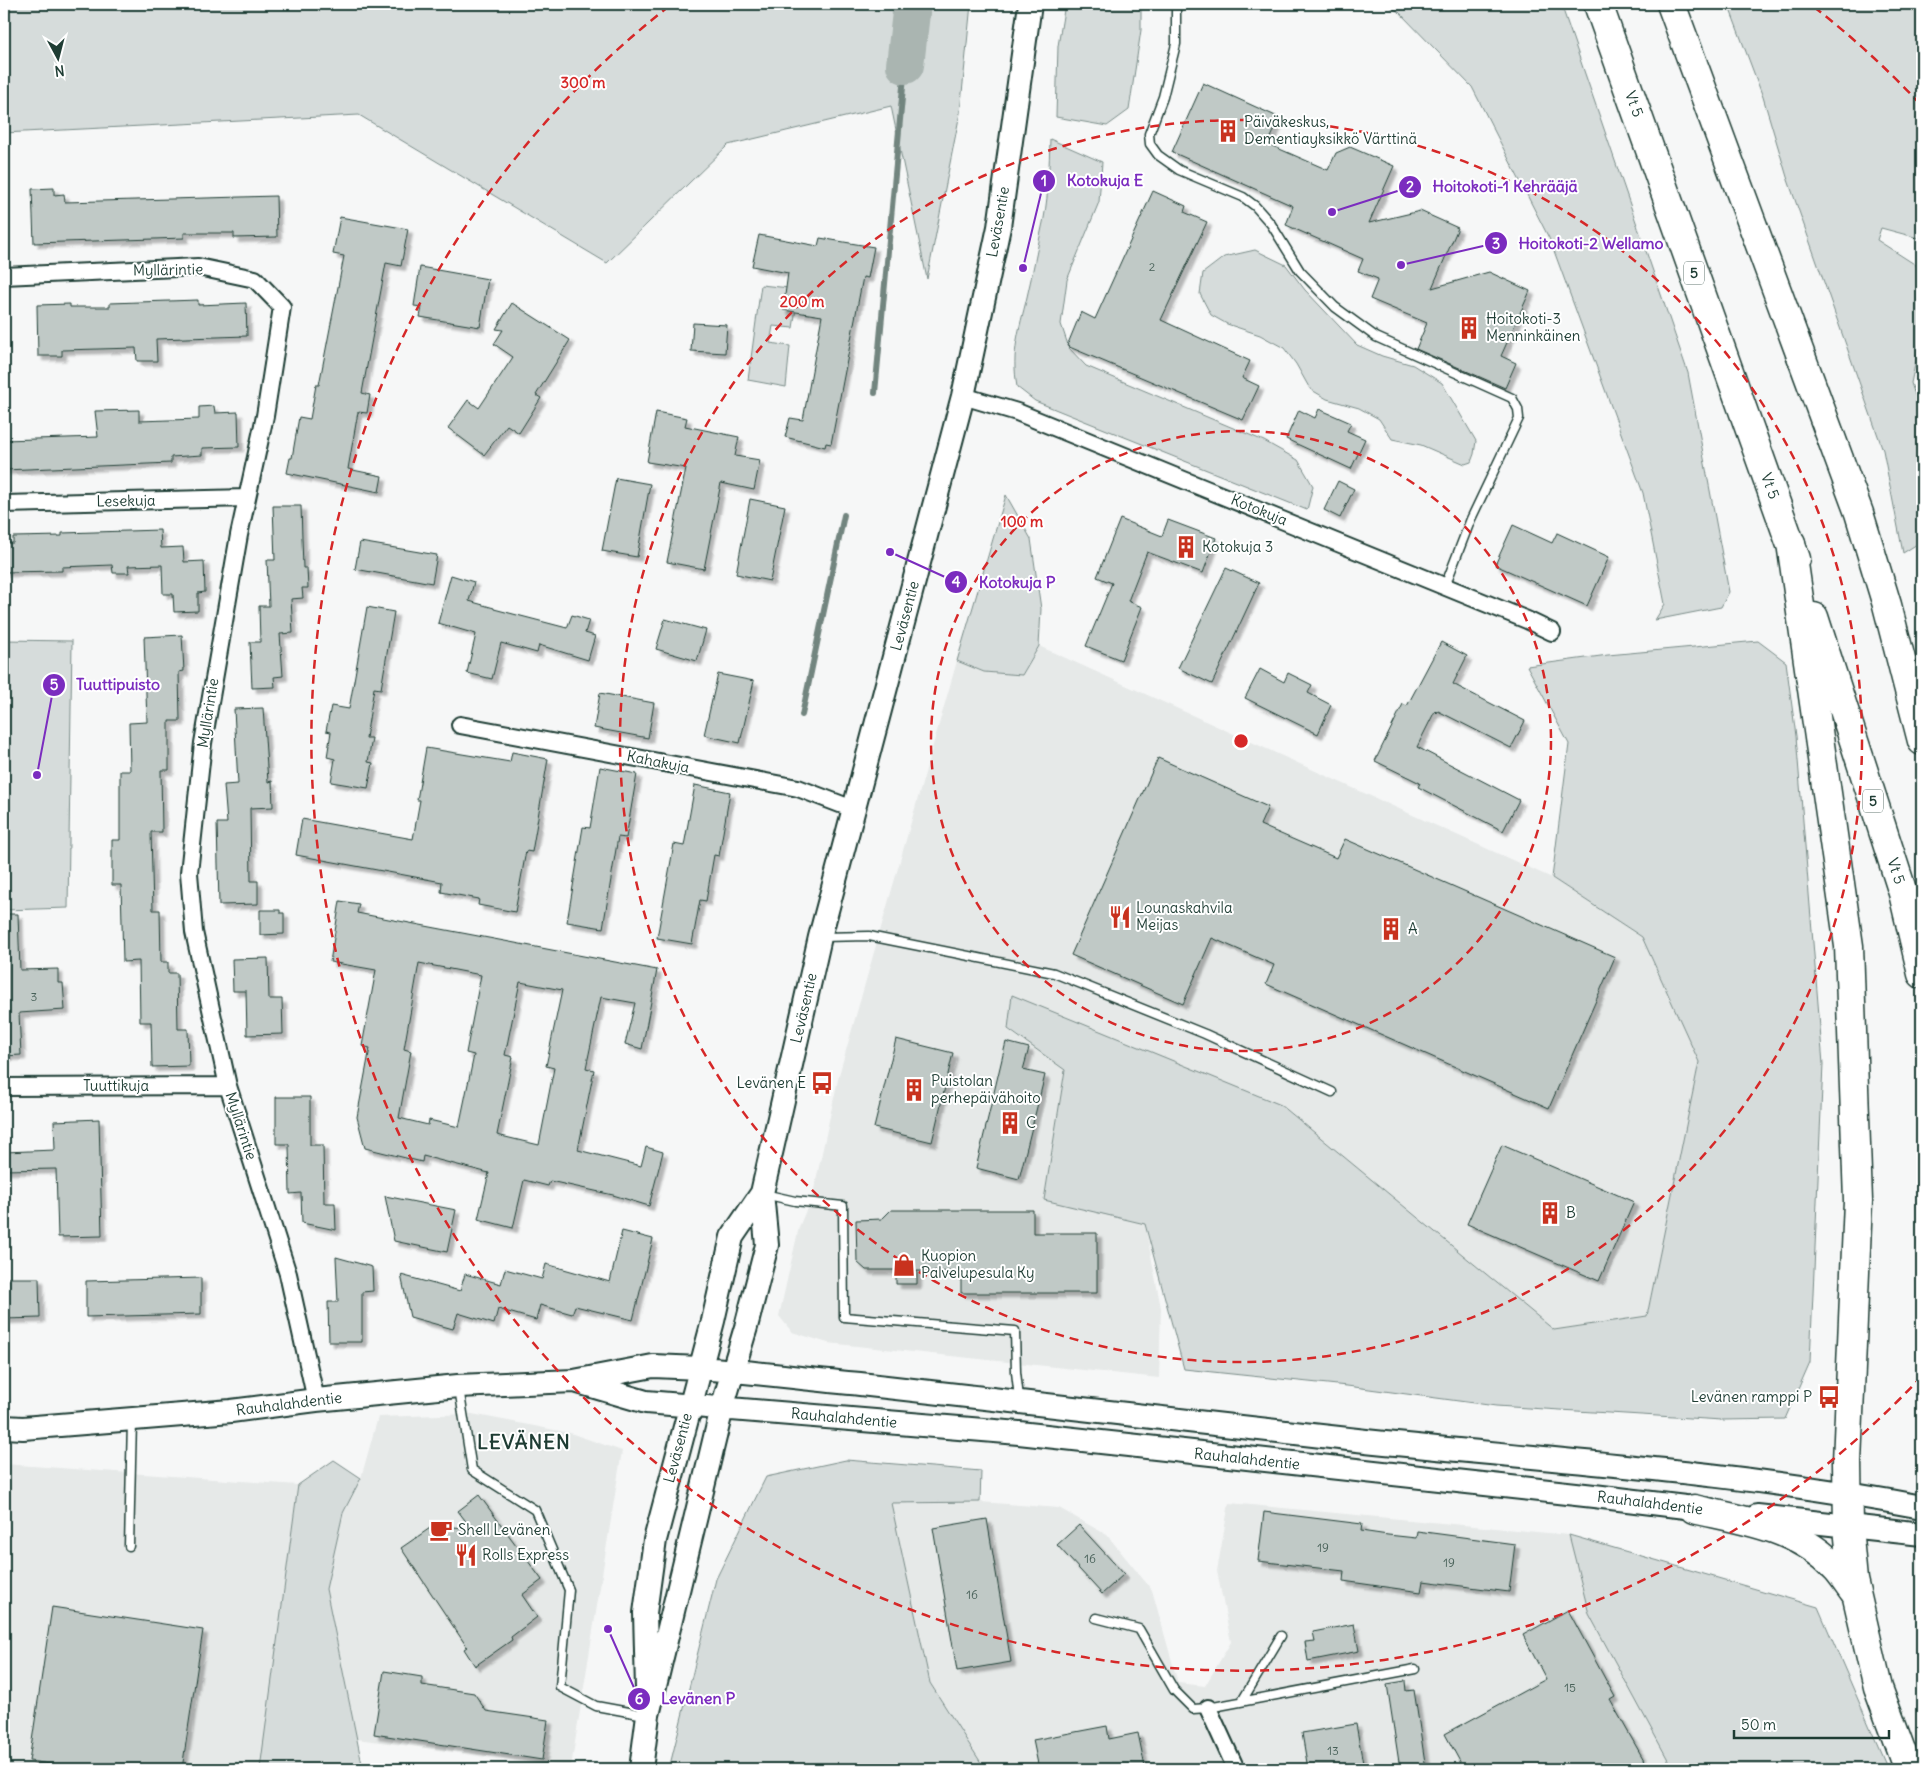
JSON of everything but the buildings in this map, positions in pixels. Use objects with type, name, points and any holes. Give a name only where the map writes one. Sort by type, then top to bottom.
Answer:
[{"type":"highway","name":"Vt 5","points":[[1598,4],[1791,543],[1811,629],[1903,893],[1922,974]]},
{"type":"highway","points":[[1671,4],[1859,513],[1887,605],[1922,708]]},
{"type":"highway","points":[[1887,605],[1922,741]]},
{"type":"highway","points":[[1811,629],[1849,946],[1858,1201],[1847,1462],[1848,1527],[1853,1580],[1878,1688],[1908,1769]]},
{"type":"highway","points":[[1694,1509],[1772,1527],[1798,1538],[1838,1569],[1856,1596]]},
{"type":"main road","name":"Leväsentie","points":[[640,1769],[648,1715],[722,1408],[767,1245],[762,1193],[820,937],[963,396],[999,227],[1030,4]]},
{"type":"main road","name":"Leväsentie","points":[[648,1715],[645,1613],[655,1540],[732,1236],[762,1193]]},
{"type":"main road","name":"Rauhalahdentie","points":[[4,1428],[231,1411],[316,1400],[458,1386],[574,1381],[653,1366],[734,1370],[1020,1401],[1225,1426],[1499,1455],[1699,1473],[1848,1493],[1922,1507]]},
{"type":"main road","name":"Rauhalahdentie","points":[[574,1381],[646,1402],[1019,1433],[1922,1534]]},
{"type":"street","name":"Myllärintie","points":[[4,276],[198,266],[255,279],[282,307],[265,416],[239,535],[202,743],[189,872],[194,932],[228,1086],[288,1274],[316,1400]]},
{"type":"street","name":"Kotokuja","points":[[963,396],[1017,412],[1445,586],[1552,632]]},
{"type":"street","name":"Lesekuja","points":[[4,504],[248,498]]},
{"type":"street","name":"Kahakuja","points":[[460,725],[798,788],[854,809]]},
{"type":"street","name":"Tuuttikuja","points":[[4,1087],[228,1086]]},
{"type":"street","points":[[1208,1708],[1236,1769]]},
{"type":"lane","points":[[1176,4],[1176,44],[1163,97],[1149,134],[1150,144],[1158,154],[1179,170],[1243,197],[1255,206],[1271,224],[1300,271],[1335,307],[1376,337],[1512,398],[1518,409],[1519,418],[1471,519],[1445,586]]},
{"type":"lane","points":[[820,937],[869,936],[1054,973],[1205,1034],[1332,1092]]},
{"type":"lane","points":[[762,1193],[795,1200],[843,1206],[844,1317],[1015,1331],[1016,1372],[1020,1401]]},
{"type":"lane","points":[[458,1386],[472,1470],[535,1510],[569,1590],[560,1687],[596,1706],[648,1715]]},
{"type":"lane","points":[[129,1546],[132,1419]]},
{"type":"lane","points":[[1096,1618],[1139,1629],[1174,1690],[1193,1709],[1242,1702],[1415,1669]]},
{"type":"lane","points":[[1242,1702],[1281,1636]]},
{"type":"shaded area","points":[[4,4],[971,4],[960,113],[927,279],[891,106],[728,145],[607,263],[359,115],[4,133]]},
{"type":"shaded area","points":[[1065,4],[1141,4],[1141,30],[1129,110],[1107,126],[1056,117],[1058,46]]},
{"type":"shaded area","points":[[1385,4],[1561,4],[1688,373],[1729,592],[1721,607],[1655,620],[1665,604],[1643,493],[1550,240],[1472,87],[1399,12]]},
{"type":"shaded area","points":[[1728,4],[1922,4],[1922,239],[1881,228],[1877,240],[1922,269],[1922,332],[1911,383],[1922,416],[1922,541],[1903,553],[1883,450],[1787,177],[1763,97]]},
{"type":"shaded area","points":[[1050,139],[1102,162],[1099,202],[1067,280],[1061,324],[1069,348],[1086,366],[1264,441],[1298,460],[1313,486],[1307,510],[1035,401],[1017,387],[1015,352],[1046,208]]},
{"type":"shaded area","points":[[1255,250],[1286,265],[1305,290],[1357,345],[1382,356],[1413,365],[1442,383],[1476,441],[1471,462],[1465,464],[1421,445],[1392,439],[1379,419],[1359,408],[1327,399],[1310,389],[1296,364],[1284,348],[1260,335],[1227,324],[1211,315],[1200,294],[1203,273],[1224,257]]},
{"type":"shaded area","points":[[761,285],[799,289],[793,328],[773,326],[770,343],[790,346],[786,387],[748,380]]},
{"type":"shaded area","points":[[1006,495],[1031,539],[1041,609],[1039,646],[1022,675],[984,672],[957,661]]},
{"type":"shaded area","points":[[4,640],[72,641],[68,908],[4,910]]},
{"type":"shaded area","points":[[1758,641],[1786,662],[1796,736],[1823,1064],[1810,1362],[1785,1419],[1722,1420],[1496,1406],[1347,1386],[1184,1369],[1145,1224],[1044,1200],[1065,1070],[1008,1029],[1012,995],[1281,1105],[1554,1330],[1647,1316],[1699,1062],[1642,937],[1552,878],[1569,744],[1527,666],[1608,655]]},
{"type":"shaded area","points":[[1039,646],[1552,878],[1642,937],[1699,1062],[1647,1316],[1554,1330],[1281,1105],[1008,1030],[1065,1069],[1044,1199],[1145,1224],[1161,1308],[1159,1378],[828,1343],[792,1332],[779,1316],[799,1227],[813,1194],[839,1075],[957,661],[984,672],[1022,675]]},
{"type":"shaded area","points":[[472,1414],[570,1433],[622,1451],[571,1767],[357,1739],[326,1589],[343,1513],[361,1478],[378,1417]]},
{"type":"shaded area","points":[[334,1460],[361,1478],[343,1513],[326,1589],[363,1769],[260,1769],[298,1485]]},
{"type":"shaded area","points":[[846,1460],[981,1471],[980,1502],[891,1503],[930,1683],[985,1769],[669,1769],[716,1579],[766,1477]]},
{"type":"shaded area","points":[[4,1464],[298,1485],[261,1769],[4,1769]]},
{"type":"shaded area","points":[[980,1502],[1059,1508],[1107,1535],[1152,1590],[1178,1683],[1205,1686],[1231,1642],[1217,1571],[1229,1503],[1569,1535],[1589,1614],[1673,1769],[985,1769],[930,1683],[891,1503]]},
{"type":"shaded area","points":[[1569,1535],[1818,1607],[1888,1769],[1673,1769],[1589,1614]]},
{"type":"waterway","points":[[905,65],[912,4]]},
{"type":"waterway","points":[[875,393],[905,65]]},
{"type":"waterway","points":[[802,715],[844,515]]},
{"type":"place","name":"Päiväkeskus, Dementiayksikkö Värttinä","points":[[1228,131]]},
{"type":"place","name":"Hoitokoti-1 Kehrääjä","points":[[1332,212]]},
{"type":"place","name":"Hoitokoti-2 Wellamo","points":[[1401,265]]},
{"type":"place","name":"Kotokuja E","points":[[1023,268]]},
{"type":"place","name":"Hoitokoti-3 Menninkäinen","points":[[1469,328]]},
{"type":"place","name":"Kotokuja 3","points":[[1186,547]]},
{"type":"place","name":"Kotokuja P","points":[[890,552]]},
{"type":"place","name":"Tuuttipuisto","points":[[37,775]]},
{"type":"place","name":"Lounaskahvila Meijas","points":[[1120,917]]},
{"type":"place","name":"A","points":[[1391,929]]},
{"type":"place","name":"Levänen E","points":[[822,1083]]},
{"type":"place","name":"Puistolan perhepäivähoito","points":[[914,1090]]},
{"type":"place","name":"C","points":[[1010,1123]]},
{"type":"place","name":"B","points":[[1550,1213]]},
{"type":"place","name":"Kuopion Palvelupesula Ky","points":[[904,1265]]},
{"type":"place","name":"Levänen ramppi P","points":[[1829,1397]]},
{"type":"place","name":"Shell Levänen","points":[[441,1530]]},
{"type":"place","name":"Rolls Express","points":[[466,1555]]},
{"type":"place","name":"Levänen P","points":[[608,1629]]},
{"type":"district","name":"LEVÄNEN","points":[[524,1442]]}]
